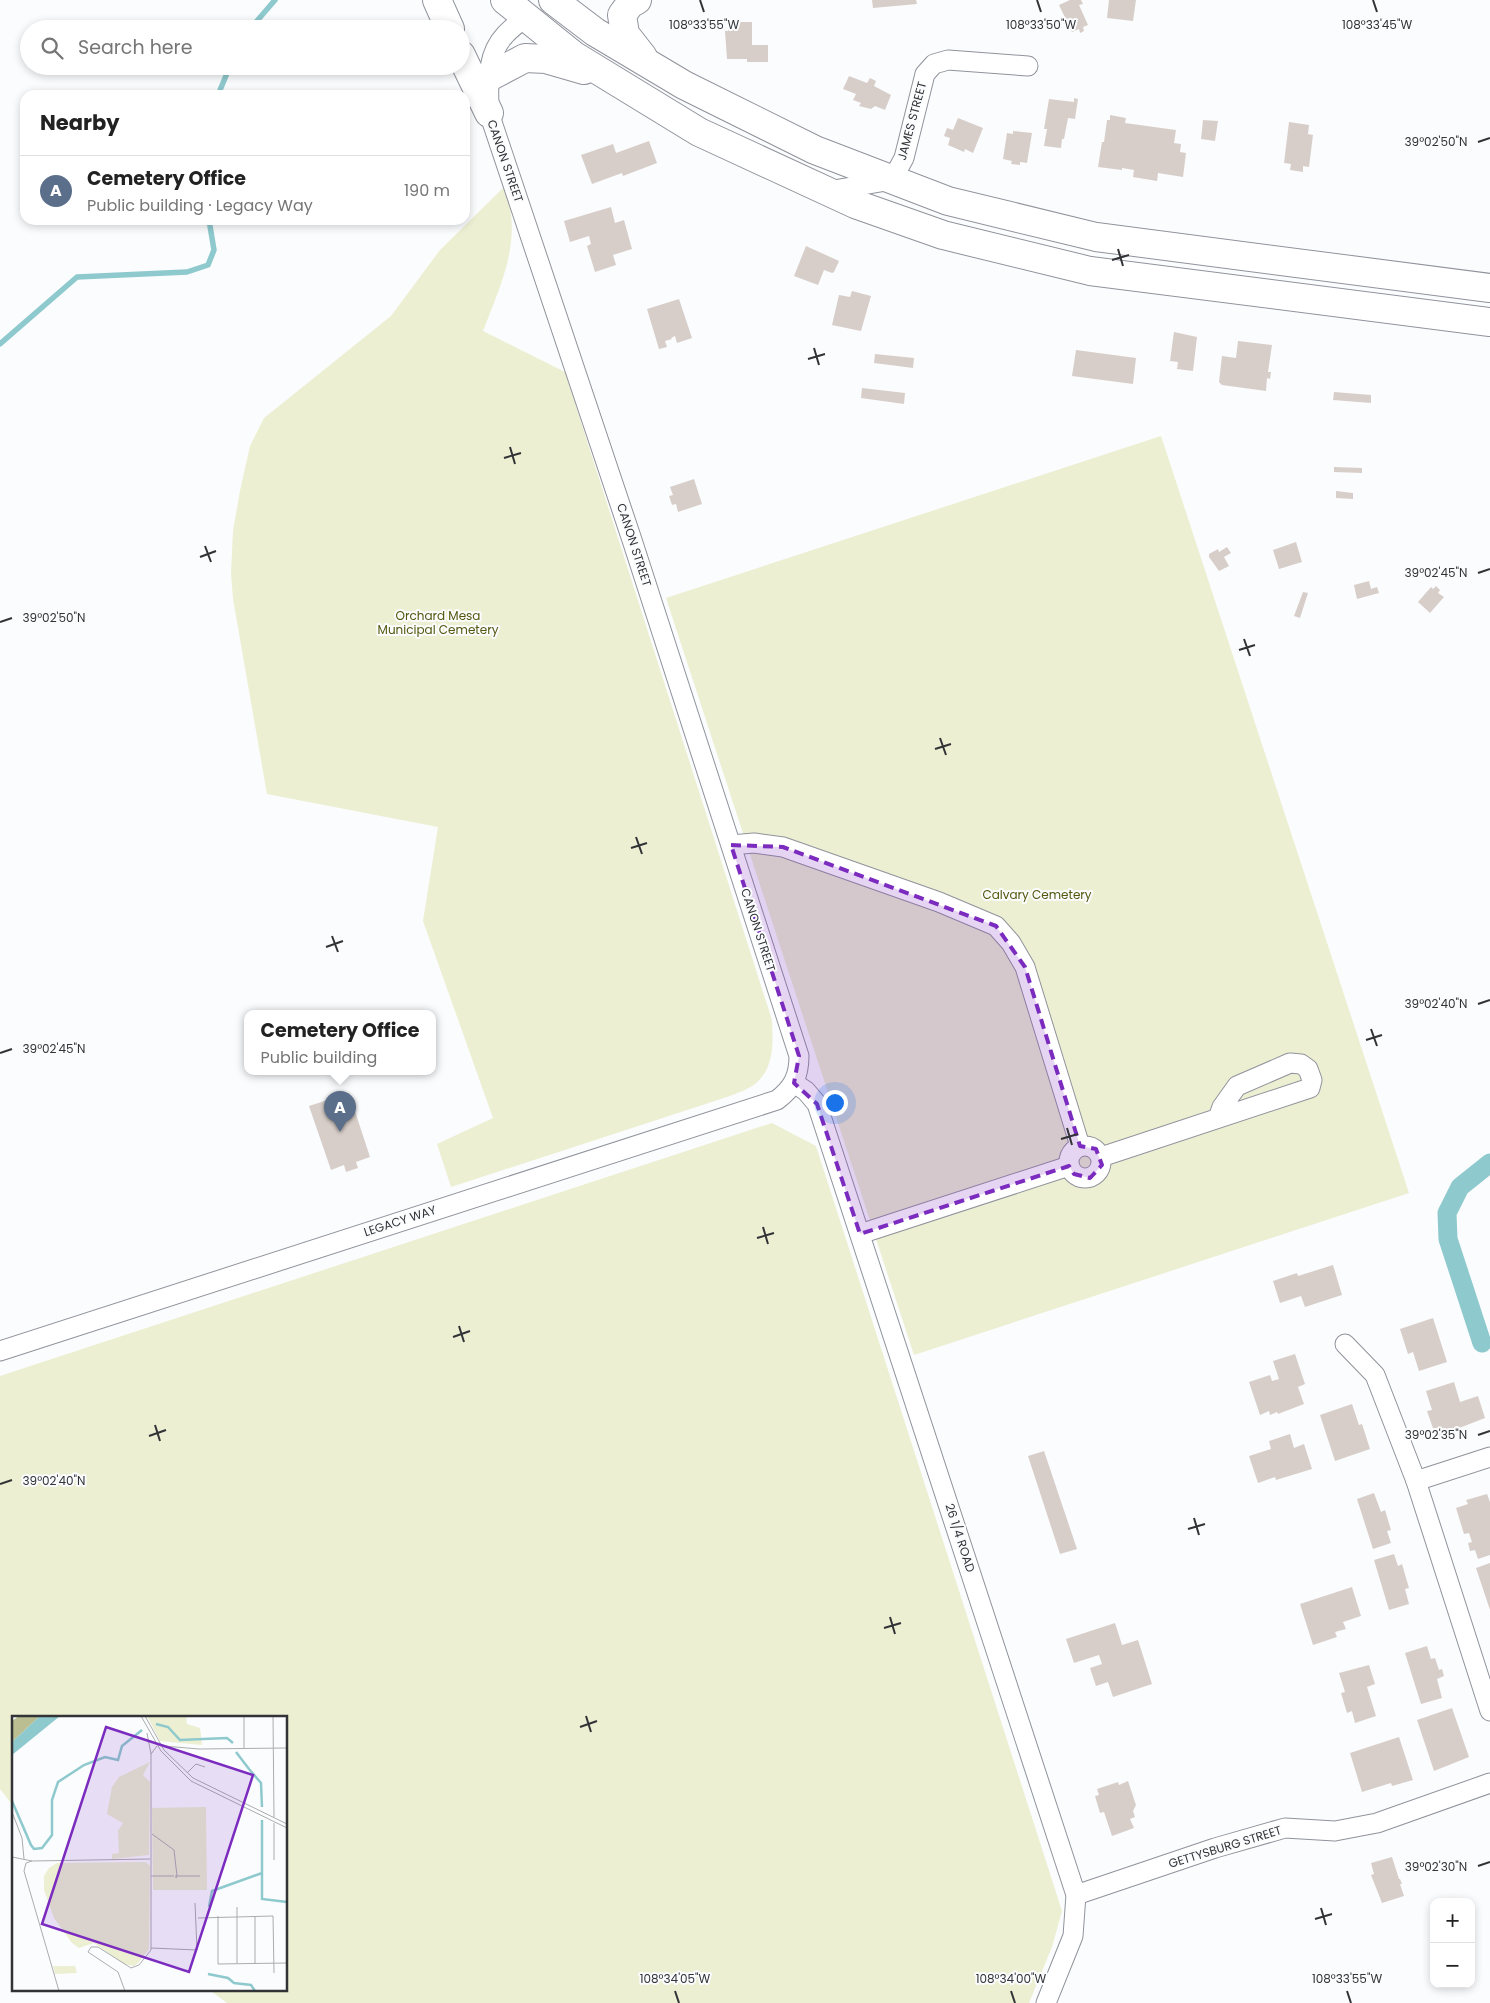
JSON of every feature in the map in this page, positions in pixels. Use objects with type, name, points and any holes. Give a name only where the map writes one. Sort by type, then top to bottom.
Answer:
[{"type":"highway","points":[[437,0],[446,20]]},
{"type":"highway","points":[[504,0],[573,55],[699,132],[855,204],[943,235],[1090,271],[1490,322]]},
{"type":"highway","points":[[553,0],[595,32],[684,85],[815,150],[948,201],[1096,237],[1490,288]]},
{"type":"highway","points":[[636,0],[630,4],[622,15],[626,34],[649,64]]},
{"type":"highway","points":[[489,77],[525,58],[546,59],[610,78]]},
{"type":"highway","points":[[470,74],[489,113]]},
{"type":"street","name":"CANON STREET","points":[[525,17],[505,35],[497,45],[491,59],[489,113],[617,493],[799,1056],[799,1069],[794,1082]]},
{"type":"street","name":"JAMES STREET","points":[[892,180],[904,158],[925,74],[934,64],[948,60],[1028,66]]},
{"type":"street","points":[[828,190],[892,180]]},
{"type":"street","points":[[731,845],[754,843],[783,847],[939,902],[996,926],[1011,942],[1025,967],[1080,1146]]},
{"type":"street","name":"26 1/4 ROAD","points":[[794,1082],[806,1090],[817,1104],[1076,1894],[1074,1936],[1046,2003]]},
{"type":"street","name":"LEGACY WAY","points":[[0,1351],[777,1100],[788,1092],[794,1082]]},
{"type":"street","points":[[1102,1157],[1218,1118]]},
{"type":"street","points":[[1080,1146],[1096,1149],[1102,1157],[1102,1166],[1098,1173],[1090,1178],[1081,1178],[1074,1174],[1069,1166],[1069,1158],[1073,1151],[1080,1146]]},
{"type":"street","points":[[860,1234],[1069,1166]]},
{"type":"street","points":[[1345,1344],[1375,1375],[1416,1481],[1490,1711]]},
{"type":"street","points":[[1416,1481],[1490,1457]]},
{"type":"street","name":"GETTYSBURG STREET","points":[[1076,1894],[1215,1848],[1285,1828],[1335,1830],[1377,1823],[1490,1783]]},
{"type":"highlighted area","points":[[731,845],[783,847],[996,926],[1025,967],[1080,1146],[1096,1149],[1102,1165],[1090,1178],[1074,1174],[1069,1166],[860,1234],[817,1104],[794,1083],[799,1056]]},
{"type":"green space","name":"Orchard Mesa Municipal Cemetery","points":[[503,188],[511,211],[511,244],[504,274],[483,331],[565,372],[772,1020],[773,1038],[769,1065],[765,1073],[760,1080],[744,1090],[451,1187],[437,1144],[493,1118],[423,921],[438,827],[267,794],[233,599],[231,573],[233,531],[240,491],[250,446],[264,418],[391,316],[440,250],[465,225],[470,225],[470,220]]},
{"type":"green space","name":"Calvary Cemetery","points":[[1161,436],[1409,1193],[914,1355],[666,598]]},
{"type":"green space","points":[[772,1123],[816,1146],[1062,1911],[1052,1947],[1029,2003],[227,2003],[209,1990],[288,1990],[288,1716],[12,1716],[12,1804],[0,1789],[0,1376]]},
{"type":"building","points":[[872,0],[916,0],[917,4],[873,8]]},
{"type":"building","points":[[1070,0],[1081,0],[1083,4],[1079,5],[1088,25],[1083,27],[1084,31],[1080,33],[1079,29],[1072,32],[1059,5]]},
{"type":"building","points":[[1109,0],[1136,0],[1133,21],[1107,18]]},
{"type":"building","points":[[728,22],[752,22],[752,45],[768,45],[768,62],[747,62],[747,59],[727,59],[725,31],[728,31]]},
{"type":"building","points":[[849,76],[867,83],[870,78],[876,81],[874,86],[891,95],[885,110],[875,106],[871,109],[859,106],[861,103],[853,100],[856,94],[843,89]]},
{"type":"building","points":[[1074,98],[1078,99],[1075,119],[1068,118],[1061,148],[1044,146],[1047,129],[1044,129],[1049,99],[1074,102]]},
{"type":"building","points":[[1110,115],[1126,118],[1125,123],[1176,130],[1174,143],[1181,144],[1180,152],[1186,153],[1183,177],[1158,173],[1157,181],[1133,177],[1134,170],[1098,167],[1107,120],[1110,120]]},
{"type":"building","points":[[958,118],[983,128],[973,153],[965,149],[964,152],[948,145],[950,138],[944,136],[947,128],[953,130]]},
{"type":"building","points":[[1203,120],[1218,121],[1215,141],[1201,139]]},
{"type":"building","points":[[1289,122],[1309,125],[1308,134],[1313,135],[1309,167],[1303,166],[1303,172],[1290,170],[1291,164],[1284,163]]},
{"type":"building","points":[[1013,131],[1032,133],[1027,163],[1020,162],[1020,165],[1011,164],[1012,161],[1003,159],[1007,133],[1013,134]]},
{"type":"building","points":[[649,141],[657,163],[623,176],[622,173],[592,184],[581,155],[613,144],[616,153]]},
{"type":"building","points":[[611,207],[615,223],[624,220],[632,249],[613,255],[616,265],[595,272],[587,246],[591,244],[589,236],[570,242],[564,221]]},
{"type":"building","points":[[806,246],[839,261],[834,272],[824,270],[818,285],[794,276]]},
{"type":"building","points":[[852,291],[871,296],[861,331],[832,325],[839,295],[850,297]]},
{"type":"building","points":[[679,299],[692,338],[677,343],[675,336],[665,341],[667,347],[659,349],[647,309]]},
{"type":"building","points":[[1174,332],[1197,337],[1193,371],[1177,369],[1178,362],[1170,361]]},
{"type":"building","points":[[1238,341],[1272,345],[1268,372],[1271,372],[1270,379],[1267,378],[1266,391],[1222,385],[1219,382],[1222,356],[1236,358]]},
{"type":"building","points":[[1076,350],[1136,358],[1133,384],[1072,376]]},
{"type":"building","points":[[875,354],[914,358],[913,368],[874,363]]},
{"type":"building","points":[[862,388],[905,393],[904,404],[861,398]]},
{"type":"building","points":[[1334,392],[1371,395],[1371,403],[1333,400]]},
{"type":"building","points":[[1334,467],[1362,468],[1362,473],[1334,472]]},
{"type":"building","points":[[694,479],[702,504],[678,512],[676,504],[672,505],[669,496],[673,495],[670,487]]},
{"type":"building","points":[[1336,491],[1353,493],[1353,499],[1336,498]]},
{"type":"building","points":[[1296,542],[1302,562],[1279,569],[1273,550]]},
{"type":"building","points":[[1227,547],[1231,553],[1224,557],[1229,566],[1219,571],[1209,557],[1209,554],[1218,549],[1219,552]]},
{"type":"building","points":[[1369,581],[1371,589],[1377,587],[1379,593],[1357,599],[1354,585]]},
{"type":"building","points":[[1436,586],[1440,590],[1438,593],[1444,597],[1430,613],[1418,602],[1431,587],[1433,589]]},
{"type":"building","points":[[1303,592],[1308,593],[1300,618],[1294,616]]},
{"type":"building","points":[[349,1093],[370,1157],[356,1162],[358,1168],[346,1172],[344,1165],[331,1170],[309,1106]]},
{"type":"building","points":[[1333,1265],[1342,1295],[1305,1307],[1301,1296],[1280,1303],[1273,1281],[1297,1273],[1298,1276]]},
{"type":"building","points":[[1433,1318],[1447,1362],[1419,1371],[1413,1352],[1408,1354],[1400,1329]]},
{"type":"building","points":[[1295,1354],[1305,1384],[1298,1387],[1304,1404],[1278,1414],[1277,1412],[1270,1415],[1269,1411],[1260,1415],[1249,1382],[1270,1375],[1272,1381],[1279,1379],[1273,1361]]},
{"type":"building","points":[[1454,1382],[1460,1402],[1478,1396],[1485,1418],[1436,1437],[1427,1411],[1432,1410],[1426,1391]]},
{"type":"building","points":[[1352,1404],[1359,1425],[1362,1424],[1370,1449],[1335,1461],[1320,1415]]},
{"type":"building","points":[[1290,1434],[1294,1448],[1304,1444],[1312,1469],[1276,1480],[1275,1477],[1258,1483],[1249,1456],[1271,1449],[1269,1441]]},
{"type":"building","points":[[1044,1451],[1077,1549],[1060,1554],[1028,1456]]},
{"type":"building","points":[[1374,1493],[1381,1512],[1385,1510],[1391,1530],[1387,1531],[1391,1543],[1373,1549],[1357,1499]]},
{"type":"building","points":[[1487,1494],[1490,1502],[1490,1555],[1478,1559],[1475,1550],[1470,1551],[1468,1543],[1472,1542],[1469,1533],[1464,1534],[1456,1508],[1468,1504],[1466,1500]]},
{"type":"building","points":[[1394,1554],[1398,1566],[1402,1564],[1409,1588],[1405,1589],[1409,1604],[1389,1610],[1374,1560]]},
{"type":"building","points":[[1490,1563],[1490,1610],[1476,1568]]},
{"type":"building","points":[[1352,1587],[1361,1616],[1343,1622],[1346,1629],[1335,1632],[1337,1637],[1313,1645],[1300,1604]]},
{"type":"building","points":[[1115,1623],[1122,1645],[1138,1640],[1152,1684],[1113,1697],[1108,1682],[1096,1686],[1090,1668],[1102,1664],[1099,1655],[1074,1663],[1066,1639]]},
{"type":"building","points":[[1427,1646],[1431,1659],[1435,1658],[1439,1670],[1442,1669],[1444,1676],[1437,1679],[1442,1698],[1421,1704],[1405,1653]]},
{"type":"building","points":[[1369,1665],[1375,1684],[1367,1687],[1376,1716],[1355,1723],[1352,1711],[1347,1713],[1341,1693],[1345,1692],[1339,1673]]},
{"type":"building","points":[[1452,1708],[1469,1757],[1434,1771],[1417,1720]]},
{"type":"building","points":[[1399,1737],[1413,1780],[1392,1786],[1391,1783],[1362,1792],[1350,1753]]},
{"type":"building","points":[[1128,1781],[1136,1805],[1133,1811],[1135,1817],[1130,1819],[1134,1828],[1112,1836],[1104,1812],[1100,1813],[1095,1796],[1099,1795],[1097,1789],[1118,1782],[1119,1785]]},
{"type":"building","points":[[1392,1857],[1402,1884],[1400,1884],[1404,1896],[1382,1903],[1371,1875],[1374,1874],[1371,1863]]},
{"type":"waterway","points":[[258,20],[275,0]]},
{"type":"waterway","points":[[220,90],[226,75]]},
{"type":"waterway","points":[[0,344],[77,277],[187,272],[208,265],[214,250],[210,225]]},
{"type":"waterway","points":[[1482,1343],[1448,1239],[1447,1213],[1460,1187],[1490,1163]]},
{"type":"place","name":"Cemetery Office","points":[[340,1132]]}]
